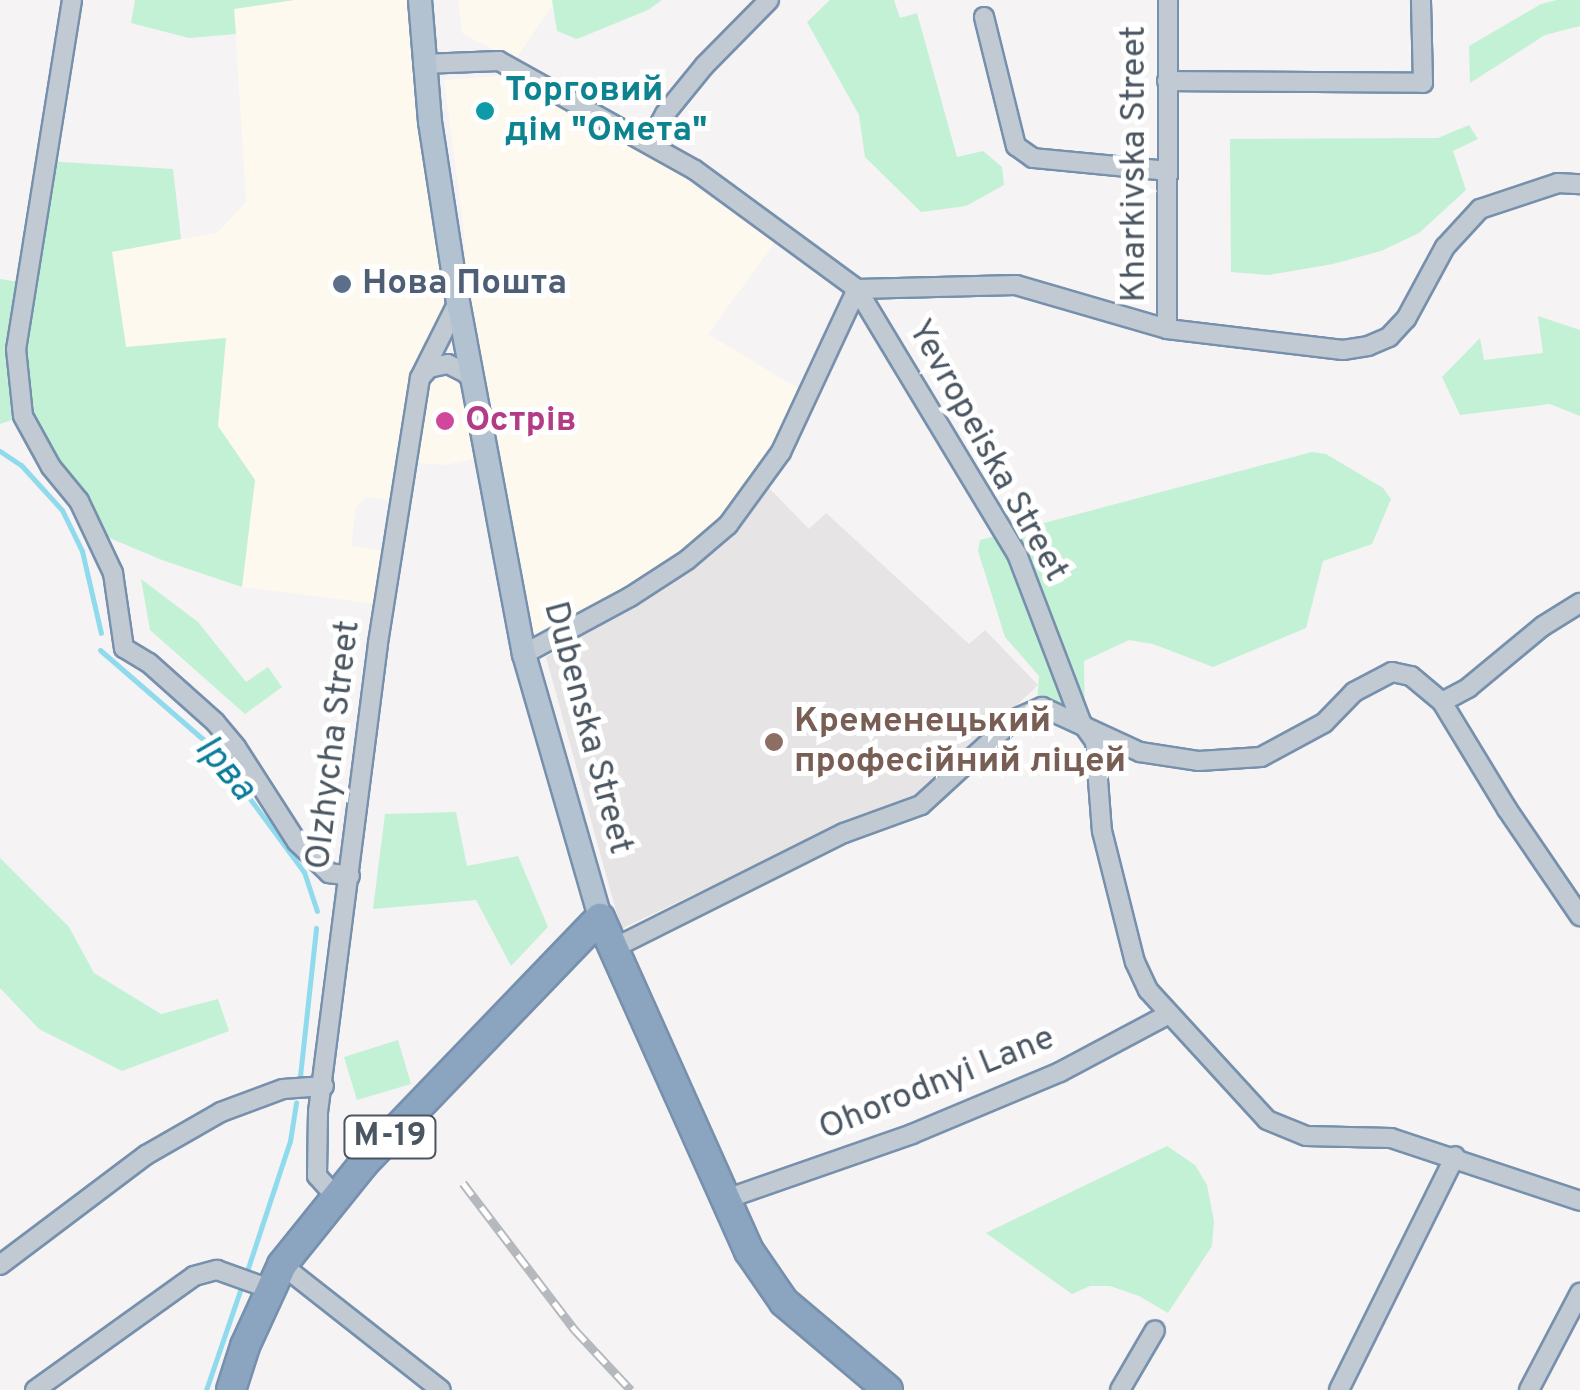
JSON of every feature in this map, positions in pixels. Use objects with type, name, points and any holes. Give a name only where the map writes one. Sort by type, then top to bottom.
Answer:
[{"type":"highway","name":"Dubenska Street","points":[[600,918],[723,1200],[784,1302],[888,1390]]},
{"type":"highway","name":"М-19","points":[[231,1390],[276,1277],[364,1163],[600,918]]},
{"type":"main road","name":"Dubenska Street","points":[[420,0],[423,64],[458,302],[524,654],[600,918]]},
{"type":"street","points":[[72,0],[16,349],[23,416],[51,467],[79,501],[114,573],[124,648],[149,663],[215,722],[236,747],[298,842],[329,873],[350,876]]},
{"type":"street","points":[[649,142],[665,114],[705,66],[770,0]]},
{"type":"street","name":"Kharkivska Street","points":[[1167,328],[1168,0]]},
{"type":"street","points":[[1168,81],[1423,84],[1421,0]]},
{"type":"street","points":[[984,18],[1016,146],[1032,158],[1167,171]]},
{"type":"street","name":"Yevropeiska Street","points":[[423,64],[499,60],[695,170],[857,289],[1017,554],[1081,722],[1094,740],[1102,831],[1135,962],[1148,990],[1267,1120],[1306,1136],[1391,1138],[1580,1200]]},
{"type":"street","points":[[524,654],[687,560],[728,525],[781,452],[840,335],[857,289],[1016,285],[1167,328],[1344,350],[1368,346],[1388,336],[1406,319],[1444,247],[1480,208],[1558,183],[1580,184]]},
{"type":"street","name":"Olzhycha Street","points":[[337,1198],[316,1176],[318,1112],[378,642],[420,378],[458,302]]},
{"type":"street","points":[[420,378],[430,368],[448,364],[466,373],[473,384]]},
{"type":"street","points":[[1442,702],[1468,688],[1543,626],[1580,603]]},
{"type":"street","points":[[612,949],[844,834],[921,805],[1015,719],[1042,707],[1140,752],[1199,761],[1261,757],[1324,723],[1354,692],[1392,672],[1412,676],[1442,702],[1506,809],[1580,916]]},
{"type":"street","name":"Ohorodnyi Lane","points":[[723,1200],[929,1127],[1060,1072],[1169,1014]]},
{"type":"street","points":[[0,1265],[146,1155],[221,1112],[283,1089],[324,1086]]},
{"type":"street","points":[[1339,1390],[1455,1156]]},
{"type":"street","points":[[35,1390],[194,1276],[218,1270],[276,1277],[440,1390]]},
{"type":"street","points":[[1529,1390],[1580,1293]]},
{"type":"street","points":[[1120,1390],[1154,1330]]},
{"type":"shaded area","points":[[294,0],[420,0],[458,302],[429,368],[473,381],[463,223],[444,80],[515,75],[674,165],[699,190],[777,240],[708,334],[804,392],[773,451],[741,495],[684,551],[524,654],[487,456],[445,465],[407,462],[400,502],[368,497],[356,506],[351,546],[392,552],[384,605],[242,587],[255,481],[218,426],[226,338],[126,348],[112,251],[217,233],[246,202],[234,9]]},
{"type":"shaded area","points":[[458,0],[552,0],[553,4],[514,61],[462,33]]},
{"type":"shaded area","name":"Кременецький професійний ліцей","points":[[769,488],[809,529],[826,513],[969,644],[985,630],[1038,685],[918,799],[838,826],[621,929],[546,657],[669,584],[738,529]]},
{"type":"green space","points":[[135,0],[294,0],[234,9],[236,34],[189,38],[131,23]]},
{"type":"green space","points":[[552,0],[662,0],[648,10],[577,39],[557,31]]},
{"type":"green space","points":[[830,0],[894,0],[900,18],[917,13],[957,157],[983,151],[1002,167],[1004,185],[966,206],[921,212],[865,157],[859,115],[807,22]]},
{"type":"green space","points":[[1580,0],[1580,26],[1545,35],[1470,83],[1469,46],[1541,4]]},
{"type":"green space","points":[[1469,125],[1478,139],[1453,151],[1466,190],[1419,233],[1381,251],[1333,264],[1268,275],[1231,272],[1230,139],[1438,138]]},
{"type":"green space","points":[[46,161],[173,169],[181,239],[112,252],[126,347],[226,338],[218,426],[255,480],[242,587],[93,531],[24,416],[0,424],[0,279],[25,283]]},
{"type":"green space","points":[[1538,316],[1580,330],[1580,416],[1550,404],[1460,415],[1442,377],[1480,338],[1484,360],[1543,353]]},
{"type":"green space","points":[[1312,452],[1326,454],[1383,488],[1391,499],[1372,544],[1323,561],[1306,628],[1213,667],[1153,644],[1129,640],[1084,661],[1085,724],[1037,703],[1039,676],[1005,637],[978,551],[980,540]]},
{"type":"green space","points":[[141,579],[198,622],[246,682],[268,667],[282,687],[245,714],[150,630]]},
{"type":"green space","points":[[456,812],[467,866],[518,856],[548,927],[511,966],[476,900],[373,909],[385,814]]},
{"type":"green space","points":[[0,858],[69,927],[94,973],[161,1014],[218,999],[229,1031],[122,1071],[39,1029],[0,988]]},
{"type":"green space","points":[[398,1040],[411,1084],[357,1100],[344,1057]]},
{"type":"green space","points":[[1167,1146],[1195,1165],[1207,1185],[1214,1221],[1212,1246],[1168,1313],[1139,1296],[1110,1286],[1090,1286],[1072,1294],[986,1233]]},
{"type":"waterway","name":"Ірва","points":[[0,451],[21,465],[62,510],[82,551],[101,633]]},
{"type":"waterway","name":"Ірва","points":[[100,650],[211,746],[304,872],[317,911]]},
{"type":"waterway","name":"Ірва","points":[[300,1076],[316,928]]},
{"type":"waterway","name":"Ірва","points":[[246,1274],[290,1141],[296,1102]]},
{"type":"waterway","name":"Ірва","points":[[206,1390],[242,1285]]},
{"type":"railway","points":[[463,1183],[575,1330],[631,1390]]},
{"type":"place","name":"Торговий дім \"Омета\"","points":[[485,111]]},
{"type":"place","name":"Нова Пошта","points":[[342,284]]},
{"type":"place","name":"Острів","points":[[445,421]]},
{"type":"place","name":"Кременецький професійний ліцей","points":[[774,742]]}]
